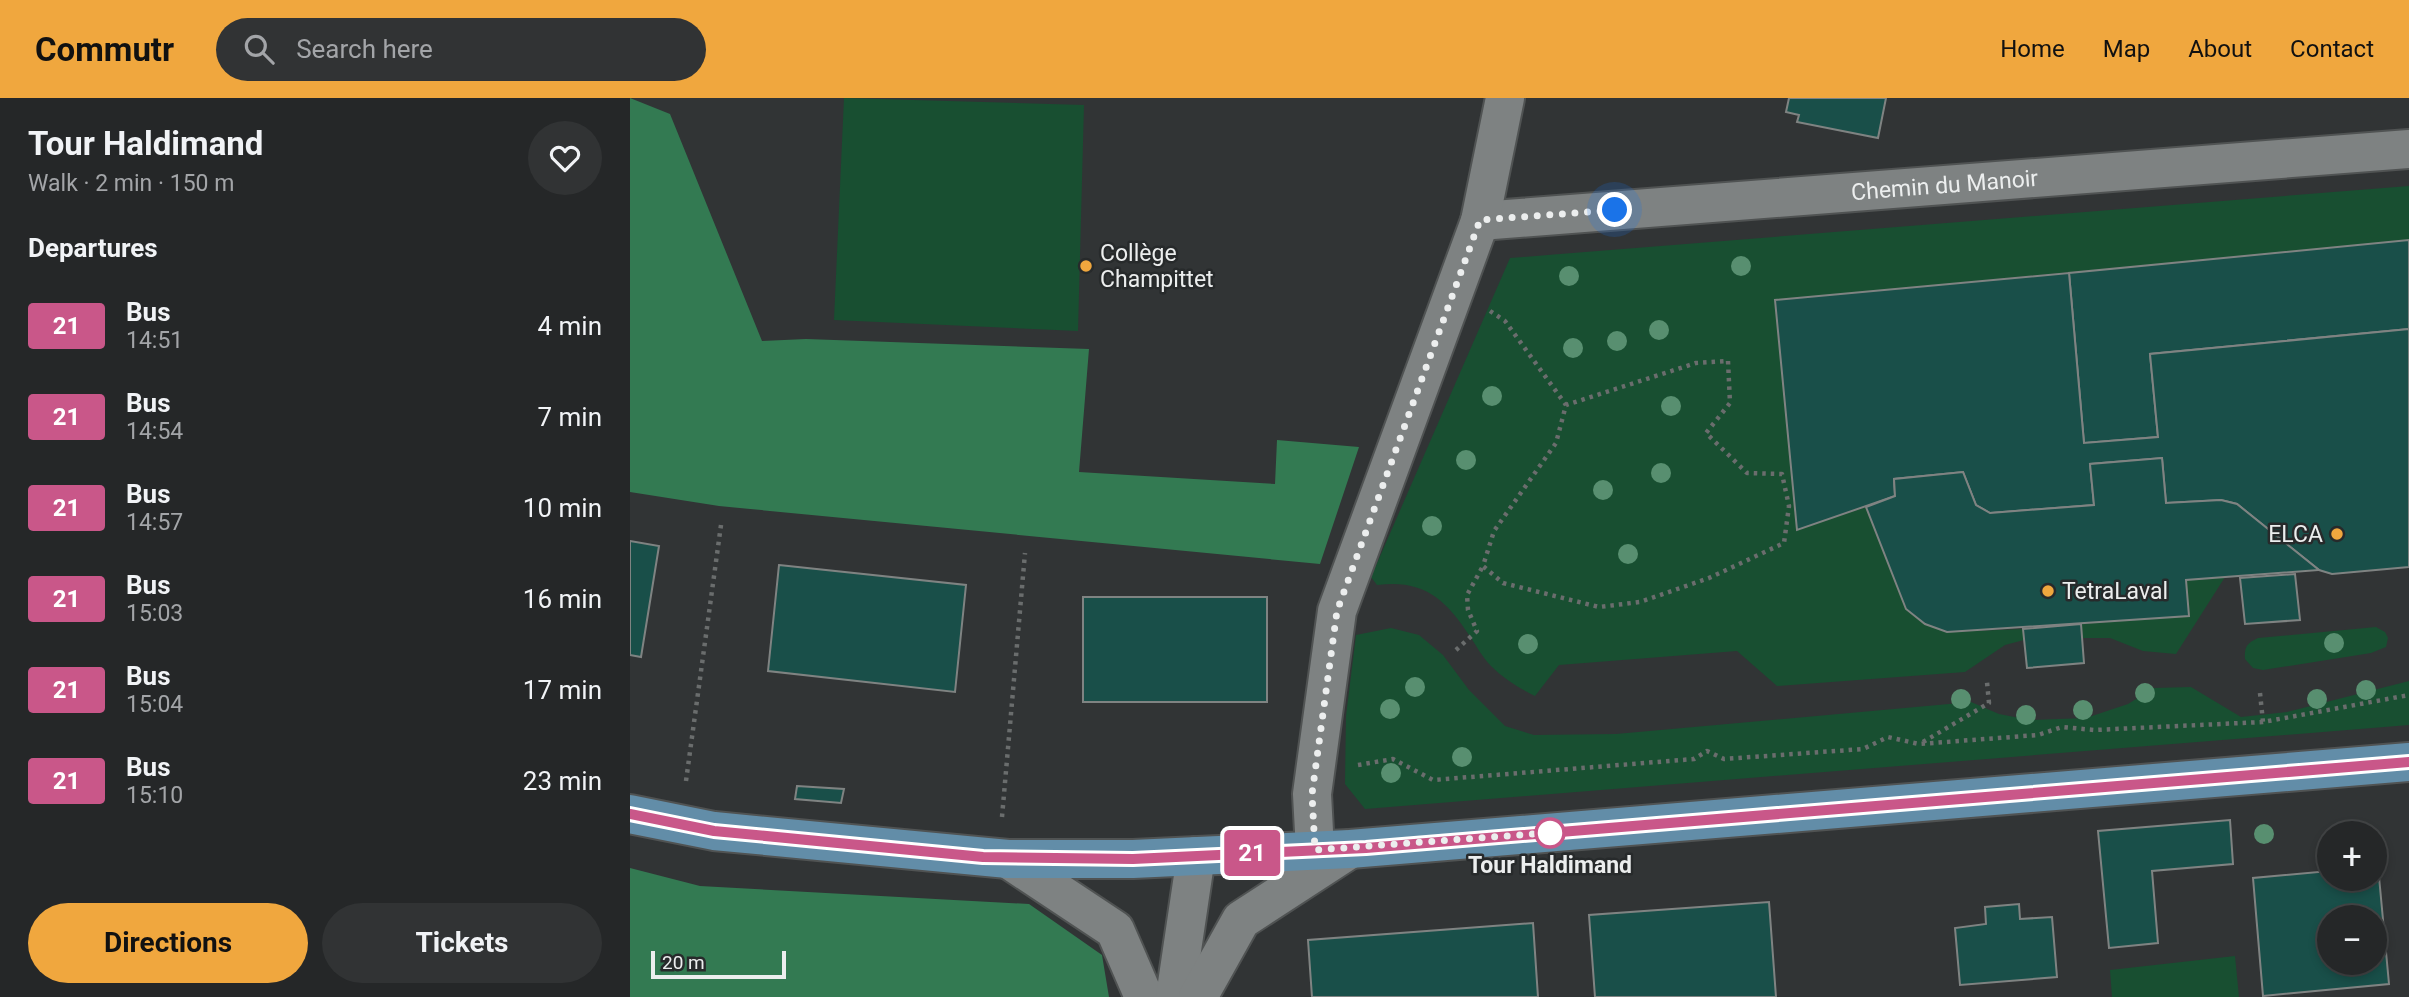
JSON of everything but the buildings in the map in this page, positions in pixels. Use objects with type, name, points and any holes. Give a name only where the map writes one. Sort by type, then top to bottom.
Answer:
[{"type":"main road","points":[[630,814],[714,831],[1008,859],[1133,859],[1332,849],[2409,762]]},
{"type":"street","points":[[1198,997],[1241,920],[1332,849],[1312,794],[1337,611],[1480,220],[1505,98]]},
{"type":"street","name":"Chemin du Manoir","points":[[1480,220],[2409,149]]},
{"type":"street","points":[[1175,997],[1196,856]]},
{"type":"street","points":[[1008,859],[1115,930],[1144,997]]},
{"type":"path","points":[[1455,288],[1505,321],[1566,405]]},
{"type":"path","points":[[1483,566],[1503,583],[1599,607],[1640,602],[1709,578],[1784,543],[1789,506],[1782,474],[1748,474],[1706,433],[1730,403],[1728,361],[1696,363],[1566,405]]},
{"type":"path","points":[[1456,650],[1477,631],[1468,610],[1467,595],[1483,566],[1494,531],[1556,443],[1566,405]]},
{"type":"path","points":[[686,781],[721,525]]},
{"type":"path","points":[[1002,818],[1025,553]]},
{"type":"path","points":[[1919,744],[1989,704],[1987,682]]},
{"type":"path","points":[[2260,693],[2263,722]]},
{"type":"path","points":[[1346,767],[1393,759],[1433,780],[1694,759],[1707,751],[1724,759],[1863,749],[1888,737],[1919,744],[2038,735],[2062,727],[2094,730],[2263,722],[2409,695]]},
{"type":"green space","points":[[630,98],[670,114],[762,341],[806,339],[1089,349],[1079,472],[1275,484],[1277,440],[1359,447],[1320,564],[719,506],[630,492]]},
{"type":"green space","points":[[844,98],[1084,105],[1078,331],[834,320]]},
{"type":"green space","points":[[2409,186],[2409,240],[1775,300],[1797,530],[1866,507],[1906,609],[1925,624],[1947,632],[2023,629],[2024,640],[2005,645],[1965,672],[1777,686],[1737,651],[1559,665],[1535,696],[1512,683],[1491,666],[1460,622],[1441,601],[1420,588],[1393,584],[1377,585],[1371,577],[1510,258]]},
{"type":"green space","points":[[2225,577],[2176,654],[2143,651],[2110,638],[2082,638],[2081,624],[2189,616],[2186,580]]},
{"type":"green space","points":[[2376,627],[2385,632],[2388,638],[2386,647],[2371,653],[2263,670],[2253,668],[2245,659],[2247,646],[2258,638]]},
{"type":"green space","points":[[1391,628],[1419,635],[1443,655],[1469,690],[1505,726],[1534,735],[1616,734],[1971,702],[1999,714],[2030,720],[2086,718],[2128,704],[2154,688],[2191,687],[2241,717],[2287,712],[2409,681],[2409,725],[1365,809],[1345,784],[1346,716],[1356,635]]},
{"type":"green space","points":[[630,868],[700,886],[1029,904],[1102,955],[1109,997],[630,997]]},
{"type":"green space","points":[[2235,956],[2239,997],[2112,997],[2110,970]]},
{"type":"bus line","name":"21","points":[[630,814],[714,831],[983,857],[1133,859],[1366,848],[2409,762]]},
{"type":"place","name":"Collège Champittet","points":[[1086,266]]},
{"type":"place","name":"ELCA","points":[[2337,534]]},
{"type":"place","name":"TetraLaval","points":[[2048,591]]},
{"type":"place","name":"Tour Haldimand","points":[[1550,833]]},
{"type":"route","points":[[1550,833],[1560,832],[1315,850],[1312,794],[1337,611],[1480,220],[1615,210]]}]
